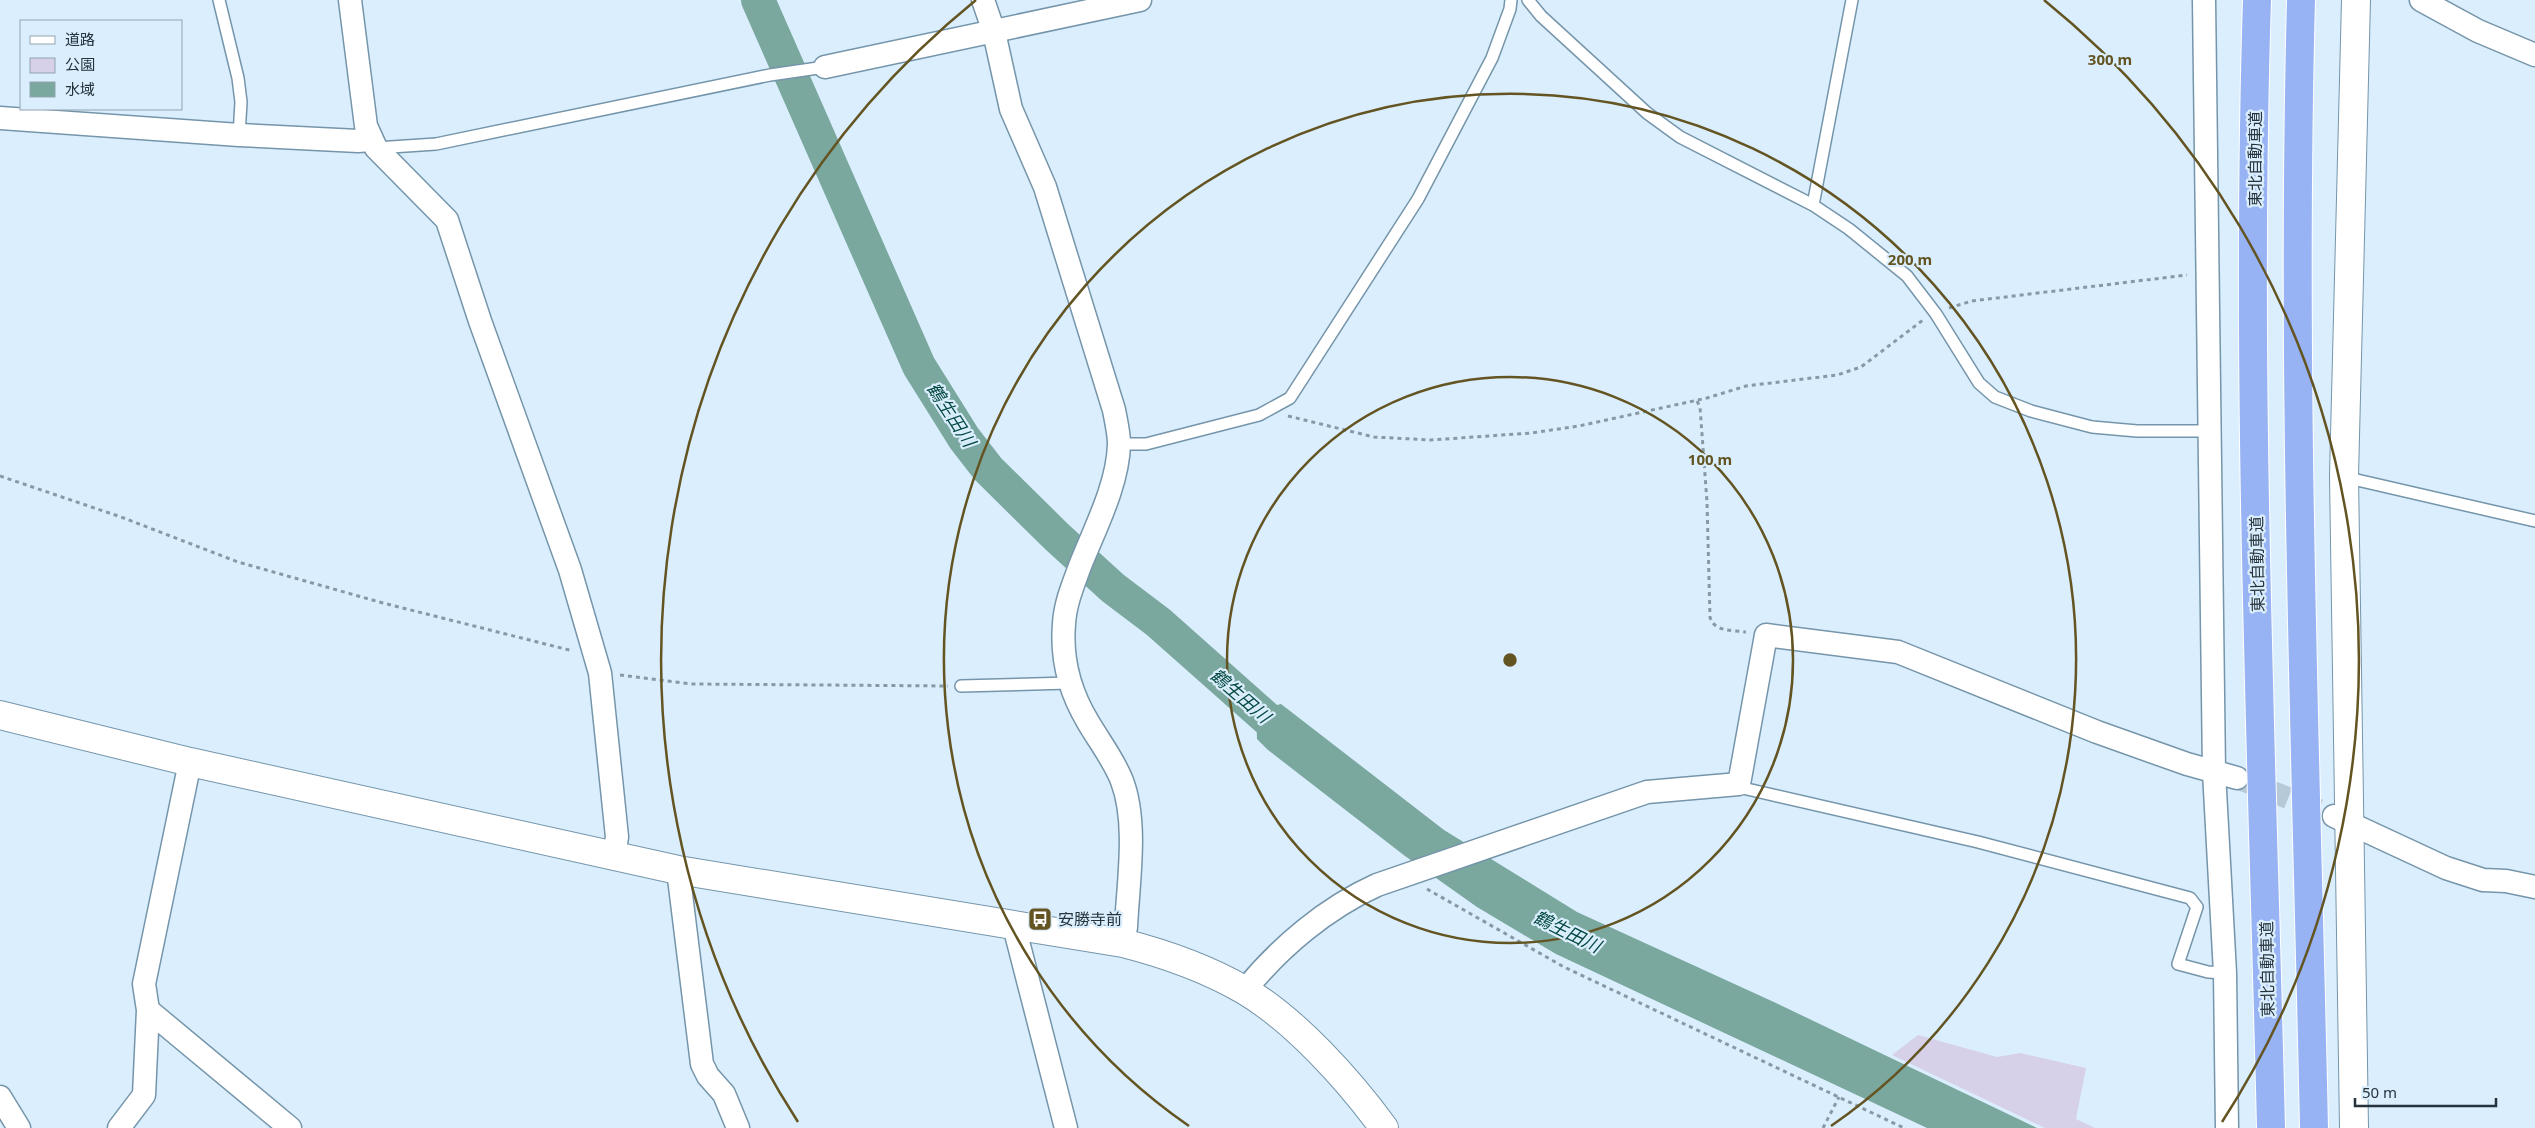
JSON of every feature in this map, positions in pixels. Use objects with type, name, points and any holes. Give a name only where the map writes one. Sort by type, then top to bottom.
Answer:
[{"type":"highway","name":"東北自動車道","points":[[2257,0],[2255,118],[2256,533],[2271,1128]]},
{"type":"highway","points":[[2301,0],[2298,291],[2300,500],[2314,1128]]},
{"type":"street","points":[[350,0],[362,106],[374,144],[447,220],[480,321],[570,570],[598,665],[617,837],[614,856]]},
{"type":"street","points":[[982,0],[994,32],[1011,109],[1045,188],[1114,410],[1119,444],[1114,474],[1066,606],[1064,625],[1066,665],[1069,682],[1087,720],[1122,782],[1127,802],[1130,824],[1126,927],[1123,943]]},
{"type":"street","points":[[816,68],[1140,0]]},
{"type":"street","points":[[2204,0],[2206,272],[2214,772],[2225,973],[2228,1128]]},
{"type":"street","points":[[2354,1128],[2342,820],[2344,476],[2356,0]]},
{"type":"street","points":[[2421,0],[2478,31],[2535,55]]},
{"type":"street","points":[[0,118],[238,135],[358,141],[374,144]]},
{"type":"street","points":[[1245,990],[1285,948],[1338,906],[1377,885],[1647,792],[1739,784],[1766,636],[1898,652],[2097,732],[2237,778]]},
{"type":"street","points":[[0,715],[190,762],[678,870],[1123,943],[1176,958],[1206,970],[1245,990],[1285,1021],[1324,1057],[1362,1098],[1384,1128]]},
{"type":"street","points":[[119,1128],[144,1095],[148,1010],[144,984],[190,762]]},
{"type":"street","points":[[2342,820],[2446,868],[2483,880],[2506,881],[2535,887]]},
{"type":"street","points":[[678,870],[702,1064],[708,1076],[724,1094],[738,1128]]},
{"type":"street","points":[[1014,926],[1066,1128]]},
{"type":"street","points":[[148,1010],[290,1128]]},
{"type":"street","points":[[0,1097],[19,1128]]},
{"type":"lane","points":[[219,0],[238,78],[241,102],[238,135]]},
{"type":"lane","points":[[1119,444],[1146,444],[1259,415],[1290,398],[1418,199],[1492,58],[1511,0]]},
{"type":"lane","points":[[1528,0],[1540,16],[1647,113],[1680,137],[1813,205],[1849,229],[1907,276],[1936,314],[1979,383],[1995,397],[2031,411],[2092,427],[2137,431],[2210,430]]},
{"type":"lane","points":[[1813,205],[1852,0]]},
{"type":"lane","points":[[374,144],[436,144],[770,75],[816,68]]},
{"type":"lane","points":[[2344,476],[2535,521]]},
{"type":"lane","points":[[961,686],[1069,682]]},
{"type":"lane","points":[[1739,784],[1747,788],[1978,842],[2190,898],[2197,907],[2178,964],[2208,972],[2225,973]]},
{"type":"path","points":[[1274,408],[1289,416],[1374,438],[1431,440],[1550,430],[1697,400],[1746,386],[1838,375],[1861,366],[1924,320],[1972,301],[2206,272]]},
{"type":"path","points":[[1697,400],[1700,407],[1707,502],[1712,624],[1716,627],[1766,636]]},
{"type":"path","points":[[0,476],[121,517],[238,562],[598,665],[692,684],[961,686]]},
{"type":"path","points":[[1412,874],[1564,967],[1904,1128]]},
{"type":"path","points":[[1824,1128],[1839,1097]]},
{"type":"green space","points":[[1918,1035],[1997,1057],[2020,1053],[2086,1068],[2076,1119],[2095,1128],[2045,1128],[1892,1055]]},
{"type":"water","points":[[1281,704],[1444,830],[1577,912],[1776,1003],[2037,1128],[1927,1128],[1556,954],[1477,907],[1405,856],[1268,750],[1257,739],[1256,710]]},
{"type":"waterway","name":"鶴生田川","points":[[758,0],[919,366],[964,438],[988,469],[1057,537],[1113,588],[1158,622],[1291,740]]},
{"type":"tunnel","points":[[2237,778],[2334,816]]},
{"type":"place","name":"安勝寺前","points":[[1040,919]]}]
